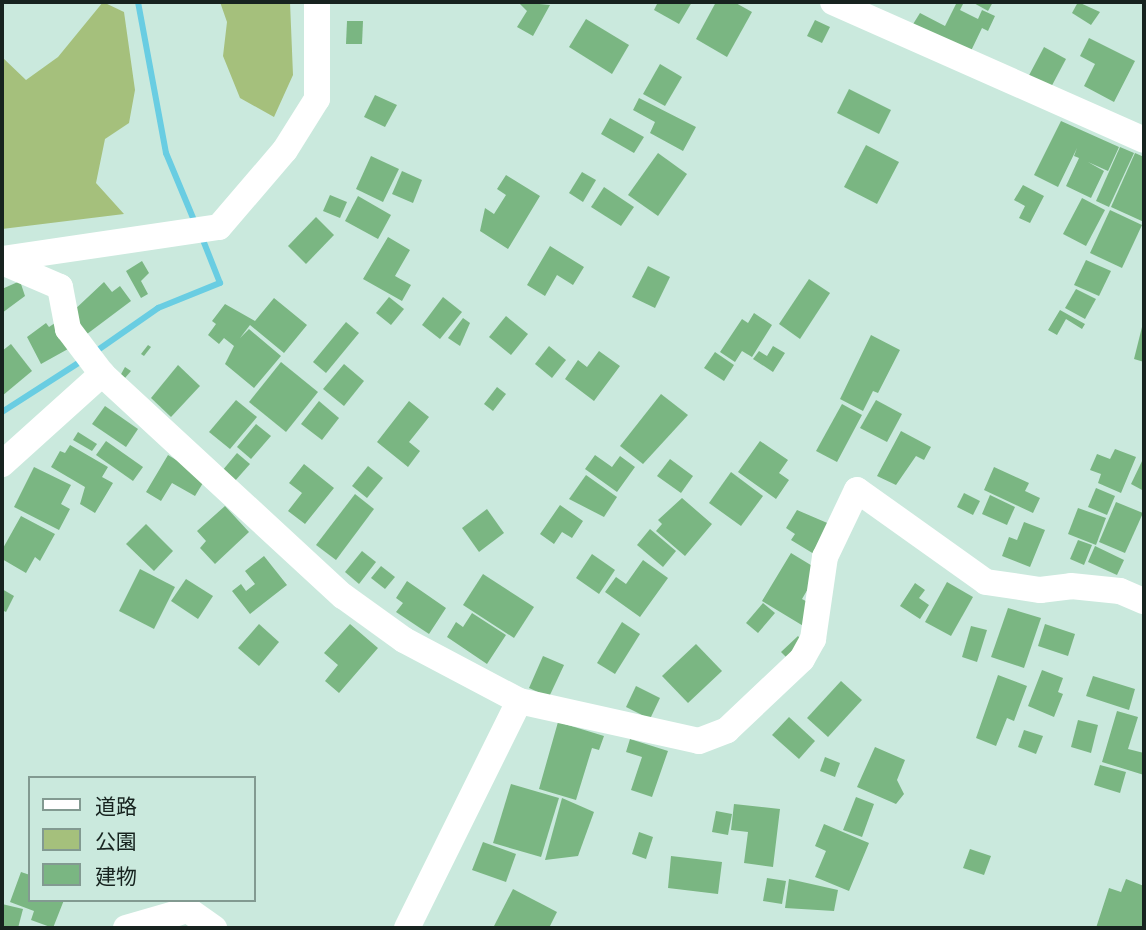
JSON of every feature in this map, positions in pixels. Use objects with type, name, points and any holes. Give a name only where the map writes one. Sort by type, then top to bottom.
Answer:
[{"type":"street","points":[[2,260],[219,227],[285,150],[317,99],[317,2]]},
{"type":"street","points":[[832,2],[1144,140]]},
{"type":"street","points":[[2,260],[60,287],[68,329],[102,374],[343,596],[404,640],[519,701],[699,741],[727,730],[803,659],[813,639],[825,557],[857,490],[986,582],[1040,590],[1072,586],[1120,591],[1144,601]]},
{"type":"street","points":[[2,464],[102,374]]},
{"type":"street","points":[[407,928],[519,701]]},
{"type":"street","points":[[128,928],[188,910],[214,928]]},
{"type":"green space","points":[[103,2],[124,12],[135,90],[129,123],[105,139],[96,183],[124,214],[2,229],[2,57],[26,80],[58,57]]},
{"type":"green space","points":[[220,2],[290,2],[293,75],[274,117],[240,98],[223,56],[227,22]]},
{"type":"building","points":[[518,2],[550,5],[533,36],[517,27],[527,11]]},
{"type":"building","points":[[658,2],[692,2],[679,24],[654,10]]},
{"type":"building","points":[[716,2],[734,2],[752,12],[727,57],[696,39]]},
{"type":"building","points":[[957,2],[964,2],[960,10],[978,19],[982,10],[995,16],[988,31],[982,28],[970,53],[910,29],[920,13],[945,26]]},
{"type":"building","points":[[972,2],[993,2],[988,11]]},
{"type":"building","points":[[1078,2],[1100,12],[1091,25],[1072,13]]},
{"type":"building","points":[[586,19],[629,45],[612,74],[569,47]]},
{"type":"building","points":[[815,20],[830,27],[822,43],[807,36]]},
{"type":"building","points":[[347,21],[363,21],[362,44],[346,44]]},
{"type":"building","points":[[1089,38],[1135,61],[1114,102],[1084,86],[1095,64],[1080,56]]},
{"type":"building","points":[[1044,47],[1066,59],[1049,91],[1027,79]]},
{"type":"building","points":[[660,64],[682,77],[665,106],[643,94]]},
{"type":"building","points":[[849,89],[891,110],[879,134],[837,113]]},
{"type":"building","points":[[375,95],[397,105],[385,127],[364,117]]},
{"type":"building","points":[[639,98],[696,127],[683,151],[650,133],[655,122],[633,110]]},
{"type":"building","points":[[610,118],[644,137],[634,153],[601,134]]},
{"type":"building","points":[[1061,121],[1119,147],[1108,171],[1088,162],[1104,171],[1091,198],[1066,186],[1079,158],[1074,156],[1077,148],[1058,187],[1034,175]]},
{"type":"building","points":[[866,145],[899,162],[877,204],[844,187]]},
{"type":"building","points":[[1120,147],[1134,153],[1109,207],[1096,201]]},
{"type":"building","points":[[658,153],[687,174],[658,216],[628,195]]},
{"type":"building","points":[[1135,153],[1144,157],[1144,222],[1111,207]]},
{"type":"building","points":[[371,156],[399,169],[383,202],[356,189]]},
{"type":"building","points":[[402,171],[422,180],[413,203],[392,194]]},
{"type":"building","points":[[582,172],[596,180],[583,202],[569,193]]},
{"type":"building","points":[[506,175],[540,196],[508,249],[480,231],[485,208],[494,214],[506,195],[497,189]]},
{"type":"building","points":[[1023,185],[1044,196],[1030,223],[1019,218],[1025,206],[1014,200]]},
{"type":"building","points":[[604,187],[634,207],[621,226],[591,207]]},
{"type":"building","points":[[330,195],[347,202],[340,218],[323,211]]},
{"type":"building","points":[[358,196],[391,215],[378,239],[345,221]]},
{"type":"building","points":[[1082,198],[1105,210],[1086,246],[1063,234]]},
{"type":"building","points":[[1110,210],[1142,225],[1122,268],[1090,253]]},
{"type":"building","points":[[316,217],[334,235],[306,264],[288,246]]},
{"type":"building","points":[[388,237],[410,250],[395,276],[411,285],[402,301],[363,279]]},
{"type":"building","points":[[550,246],[584,267],[573,285],[557,275],[545,296],[527,285]]},
{"type":"building","points":[[1086,260],[1111,271],[1099,296],[1074,285]]},
{"type":"building","points":[[142,261],[149,273],[141,281],[148,294],[141,298],[126,271]]},
{"type":"building","points":[[648,266],[670,277],[655,308],[632,297]]},
{"type":"building","points":[[809,279],[830,293],[800,339],[779,324]]},
{"type":"building","points":[[20,281],[25,296],[2,313],[2,289]]},
{"type":"building","points":[[104,282],[112,292],[120,286],[131,301],[87,334],[71,313]]},
{"type":"building","points":[[1076,289],[1096,299],[1085,319],[1065,308]]},
{"type":"building","points":[[389,297],[404,309],[391,325],[376,313]]},
{"type":"building","points":[[443,297],[462,312],[440,339],[422,325]]},
{"type":"building","points":[[274,298],[307,325],[284,353],[250,325],[240,338],[249,329],[281,356],[254,388],[225,364],[234,346],[224,338],[219,344],[208,335],[216,324],[212,321],[225,304],[255,321]]},
{"type":"building","points":[[1060,310],[1085,324],[1082,329],[1066,319],[1057,335],[1048,330]]},
{"type":"building","points":[[754,313],[772,325],[752,357],[742,351],[735,362],[720,352],[742,319],[748,323]]},
{"type":"building","points":[[506,316],[528,334],[511,355],[489,337]]},
{"type":"building","points":[[463,318],[470,323],[460,346],[448,338]]},
{"type":"building","points":[[346,322],[359,333],[326,373],[313,362]]},
{"type":"building","points":[[46,323],[49,327],[55,323],[68,349],[41,364],[27,337]]},
{"type":"building","points":[[1144,323],[1144,362],[1134,359]]},
{"type":"building","points":[[871,335],[900,350],[878,393],[873,391],[863,411],[840,399]]},
{"type":"building","points":[[11,344],[32,371],[2,396],[2,351]]},
{"type":"building","points":[[148,345],[151,347],[144,356],[141,354]]},
{"type":"building","points":[[549,346],[566,360],[552,378],[535,364]]},
{"type":"building","points":[[773,346],[785,353],[773,372],[753,359],[759,351],[767,356]]},
{"type":"building","points":[[599,351],[620,366],[594,401],[565,379],[578,360],[587,367]]},
{"type":"building","points":[[715,352],[734,365],[724,381],[704,368]]},
{"type":"building","points":[[281,362],[318,392],[286,432],[249,402]]},
{"type":"building","points":[[344,364],[364,381],[344,406],[323,389]]},
{"type":"building","points":[[178,365],[200,386],[171,417],[151,398]]},
{"type":"building","points":[[125,367],[131,371],[125,378],[120,376]]},
{"type":"building","points":[[497,387],[506,394],[493,411],[484,404]]},
{"type":"building","points":[[661,394],[688,415],[643,464],[620,446]]},
{"type":"building","points":[[236,400],[257,417],[230,449],[209,432]]},
{"type":"building","points":[[876,400],[902,414],[887,442],[860,428]]},
{"type":"building","points":[[319,401],[339,418],[322,440],[301,424]]},
{"type":"building","points":[[409,401],[429,417],[409,442],[420,451],[408,467],[377,442]]},
{"type":"building","points":[[842,404],[862,415],[837,462],[816,451]]},
{"type":"building","points":[[105,406],[138,429],[126,447],[92,424]]},
{"type":"building","points":[[256,424],[271,436],[251,459],[237,447]]},
{"type":"building","points":[[901,431],[931,447],[924,460],[916,456],[896,485],[877,476]]},
{"type":"building","points":[[78,432],[97,444],[92,451],[73,440]]},
{"type":"building","points":[[106,441],[143,467],[133,481],[96,455]]},
{"type":"building","points":[[760,441],[788,460],[779,473],[789,480],[776,499],[738,472]]},
{"type":"building","points":[[70,445],[108,467],[102,477],[113,483],[95,513],[80,504],[85,487],[51,467],[60,451],[65,453]]},
{"type":"building","points":[[1115,449],[1136,457],[1121,493],[1098,483],[1101,474],[1090,470],[1097,454],[1110,459]]},
{"type":"building","points":[[237,453],[250,464],[234,482],[222,471]]},
{"type":"building","points":[[168,455],[206,478],[195,496],[172,483],[161,501],[146,492]]},
{"type":"building","points":[[595,455],[612,467],[620,456],[635,467],[617,492],[585,469]]},
{"type":"building","points":[[1144,457],[1144,491],[1131,484]]},
{"type":"building","points":[[670,459],[693,476],[681,493],[657,476]]},
{"type":"building","points":[[304,464],[334,488],[305,524],[288,511],[302,493],[289,483]]},
{"type":"building","points":[[368,466],[383,478],[367,498],[352,486]]},
{"type":"building","points":[[34,467],[71,485],[61,504],[70,509],[59,530],[14,507]]},
{"type":"building","points":[[994,467],[1029,483],[1025,491],[1040,498],[1033,513],[984,490]]},
{"type":"building","points":[[731,472],[763,496],[741,526],[709,503]]},
{"type":"building","points":[[586,475],[617,497],[604,517],[569,499]]},
{"type":"building","points":[[1096,488],[1115,496],[1107,515],[1088,507]]},
{"type":"building","points":[[964,493],[980,501],[973,515],[957,507]]},
{"type":"building","points":[[355,494],[374,509],[336,560],[316,545]]},
{"type":"building","points":[[990,495],[1015,507],[1007,525],[982,514]]},
{"type":"building","points":[[682,498],[712,524],[685,556],[656,531],[662,524],[658,520]]},
{"type":"building","points":[[1116,502],[1143,513],[1125,553],[1099,542]]},
{"type":"building","points":[[560,505],[583,521],[572,538],[562,532],[554,544],[540,534]]},
{"type":"building","points":[[225,506],[249,532],[215,564],[200,548],[206,541],[197,531]]},
{"type":"building","points":[[1078,508],[1106,518],[1096,545],[1068,534]]},
{"type":"building","points":[[487,509],[504,533],[479,552],[462,528]]},
{"type":"building","points":[[797,510],[832,525],[814,554],[791,540],[795,534],[786,528]]},
{"type":"building","points":[[21,516],[55,534],[40,561],[35,557],[26,573],[2,559],[2,550]]},
{"type":"building","points":[[1024,522],[1045,530],[1030,567],[1002,556],[1009,537],[1017,540]]},
{"type":"building","points":[[146,524],[173,551],[154,571],[126,544]]},
{"type":"building","points":[[650,529],[676,551],[663,567],[637,545]]},
{"type":"building","points":[[1078,540],[1092,545],[1084,565],[1070,559]]},
{"type":"building","points":[[1095,546],[1124,560],[1117,575],[1088,562]]},
{"type":"building","points":[[362,551],[376,562],[359,584],[345,572]]},
{"type":"building","points":[[791,553],[819,570],[802,599],[817,607],[805,627],[762,601]]},
{"type":"building","points":[[592,554],[615,570],[599,594],[576,578]]},
{"type":"building","points":[[264,556],[287,585],[250,614],[232,591],[241,584],[246,591],[255,584],[245,571]]},
{"type":"building","points":[[643,560],[668,578],[640,617],[605,592],[616,577],[626,584]]},
{"type":"building","points":[[381,566],[395,577],[385,589],[371,578]]},
{"type":"building","points":[[140,569],[175,587],[154,629],[119,611]]},
{"type":"building","points":[[483,574],[534,607],[514,638],[463,605]]},
{"type":"building","points":[[186,579],[213,596],[198,619],[171,601]]},
{"type":"building","points":[[407,581],[446,608],[429,634],[396,612],[403,603],[396,598]]},
{"type":"building","points":[[947,582],[973,597],[951,636],[925,622]]},
{"type":"building","points":[[915,583],[925,590],[919,598],[929,605],[920,619],[900,606]]},
{"type":"building","points":[[2,589],[14,596],[6,612],[2,610]]},
{"type":"building","points":[[763,603],[775,613],[758,633],[746,623]]},
{"type":"building","points":[[1008,608],[1041,618],[1024,668],[991,657]]},
{"type":"building","points":[[472,613],[506,635],[487,664],[447,637],[456,622],[463,627]]},
{"type":"building","points":[[622,622],[640,634],[615,674],[597,663]]},
{"type":"building","points":[[259,624],[279,642],[259,666],[238,648]]},
{"type":"building","points":[[350,624],[378,648],[339,693],[325,681],[338,665],[324,653]]},
{"type":"building","points":[[1045,624],[1075,634],[1068,656],[1038,646]]},
{"type":"building","points":[[971,626],[987,630],[977,662],[962,657]]},
{"type":"building","points":[[798,636],[806,645],[790,661],[781,652]]},
{"type":"building","points":[[696,644],[722,671],[688,703],[662,676]]},
{"type":"building","points":[[543,656],[564,665],[549,697],[529,688]]},
{"type":"building","points":[[1042,670],[1063,678],[1058,692],[1063,694],[1054,717],[1028,706]]},
{"type":"building","points":[[998,675],[1027,686],[1014,721],[1007,718],[996,746],[976,738]]},
{"type":"building","points":[[1093,676],[1135,689],[1129,710],[1086,696]]},
{"type":"building","points":[[841,681],[862,700],[828,737],[807,718]]},
{"type":"building","points":[[636,686],[660,698],[650,719],[626,707]]},
{"type":"building","points":[[1117,711],[1138,717],[1128,749],[1144,753],[1144,775],[1102,762]]},
{"type":"building","points":[[789,717],[815,741],[799,759],[772,735]]},
{"type":"building","points":[[1078,720],[1098,725],[1091,753],[1071,747]]},
{"type":"building","points":[[558,722],[604,736],[599,750],[592,748],[576,800],[539,789]]},
{"type":"building","points":[[1024,730],[1043,736],[1036,754],[1018,747]]},
{"type":"building","points":[[630,739],[668,751],[652,797],[631,790],[642,757],[626,752]]},
{"type":"building","points":[[875,747],[905,760],[897,780],[904,794],[896,804],[857,787]]},
{"type":"building","points":[[825,757],[840,763],[835,777],[820,771]]},
{"type":"building","points":[[1100,765],[1126,772],[1120,793],[1094,785]]},
{"type":"building","points":[[511,784],[559,798],[541,857],[493,843]]},
{"type":"building","points":[[856,797],[874,804],[862,837],[843,830]]},
{"type":"building","points":[[562,798],[594,812],[578,856],[545,860]]},
{"type":"building","points":[[734,804],[780,809],[773,867],[744,863],[748,832],[731,830]]},
{"type":"building","points":[[716,811],[732,814],[728,835],[712,832]]},
{"type":"building","points":[[824,824],[869,843],[849,891],[815,877],[826,851],[815,846]]},
{"type":"building","points":[[639,832],[653,837],[646,859],[632,854]]},
{"type":"building","points":[[483,842],[516,854],[506,882],[472,870]]},
{"type":"building","points":[[970,849],[991,856],[984,875],[963,868]]},
{"type":"building","points":[[671,856],[722,862],[718,894],[668,888]]},
{"type":"building","points":[[21,872],[28,874],[28,902],[63,902],[53,928],[31,920],[34,911],[10,902]]},
{"type":"building","points":[[767,878],[786,881],[782,904],[763,901]]},
{"type":"building","points":[[789,879],[838,890],[834,911],[785,908]]},
{"type":"building","points":[[1126,879],[1144,886],[1144,928],[1096,928],[1109,888],[1121,892]]},
{"type":"building","points":[[513,889],[557,912],[549,928],[493,928]]},
{"type":"building","points":[[2,904],[23,909],[18,928],[2,928]]},
{"type":"waterway","points":[[138,2],[166,153],[196,225]]},
{"type":"waterway","points":[[95,352],[158,308],[220,283],[201,235]]},
{"type":"waterway","points":[[2,412],[83,360]]}]
